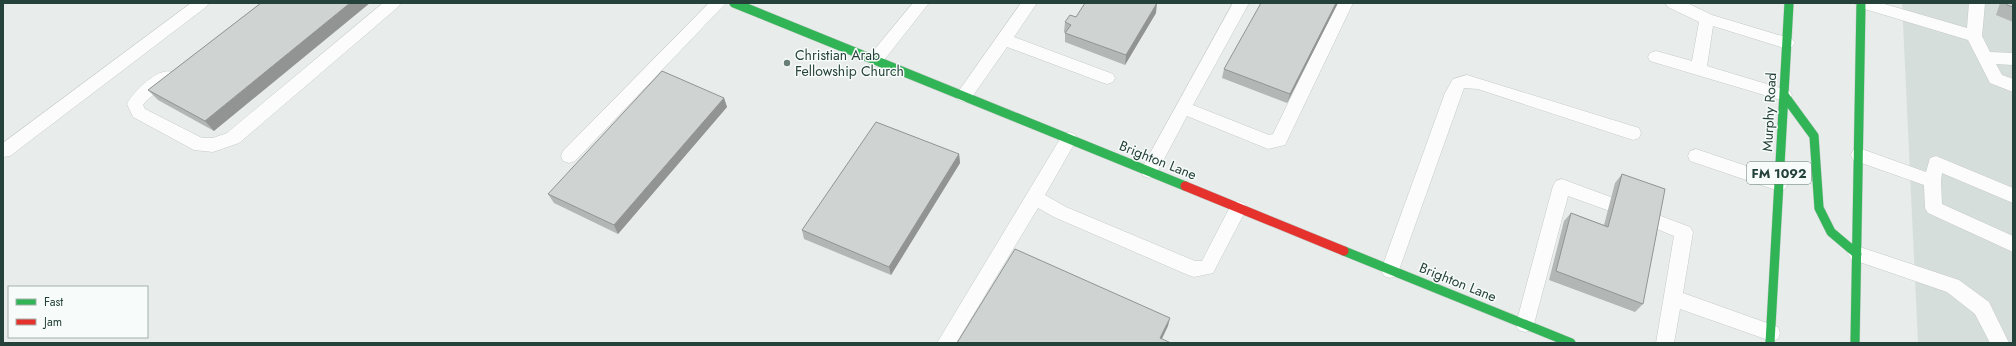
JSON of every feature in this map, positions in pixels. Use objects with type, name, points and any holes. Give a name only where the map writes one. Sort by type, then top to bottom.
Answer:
[{"type":"main road","name":"Brighton Lane","points":[[734,3],[1571,343]]},
{"type":"main road","name":"Murphy Road","points":[[1771,338],[1789,3]]},
{"type":"main road","points":[[1855,343],[1862,3]]},
{"type":"main road","points":[[1784,95],[1814,136],[1819,208],[1831,232],[1857,254]]},
{"type":"lane","points":[[4,151],[201,3]]},
{"type":"lane","points":[[176,69],[140,97],[136,104],[139,113],[200,145],[213,145],[233,138],[393,3]]},
{"type":"lane","points":[[569,156],[718,3]]},
{"type":"lane","points":[[875,60],[921,3]]},
{"type":"lane","points":[[964,96],[1029,3]]},
{"type":"lane","points":[[1149,171],[1241,3]]},
{"type":"lane","points":[[1184,108],[1268,142],[1279,140],[1345,3]]},
{"type":"lane","points":[[1673,3],[1707,19],[1787,43]]},
{"type":"lane","points":[[1862,3],[1974,36]]},
{"type":"lane","points":[[1977,3],[1974,36],[1996,79],[2013,86]]},
{"type":"lane","points":[[1698,70],[1707,19]]},
{"type":"lane","points":[[1003,39],[1107,78]]},
{"type":"lane","points":[[1656,57],[1784,95]]},
{"type":"lane","points":[[1985,58],[2013,59]]},
{"type":"lane","points":[[1390,270],[1453,93],[1459,83],[1467,81],[1478,83],[1632,133]]},
{"type":"lane","points":[[946,343],[1070,139]]},
{"type":"lane","points":[[1859,155],[1932,180]]},
{"type":"lane","points":[[1696,156],[1779,184]]},
{"type":"lane","points":[[2013,196],[1936,163],[1932,180],[1934,208],[2013,244]]},
{"type":"lane","points":[[1525,324],[1562,186],[1610,204]]},
{"type":"lane","points":[[1035,198],[1060,212],[1194,269],[1207,268],[1238,208]]},
{"type":"lane","points":[[1653,220],[1684,232],[1665,343]]},
{"type":"lane","points":[[1857,254],[1953,286],[1982,308],[2000,343]]},
{"type":"lane","points":[[1673,298],[1771,338]]},
{"type":"shaded area","points":[[1902,3],[2013,3],[2013,343],[1918,343]]},
{"type":"building","points":[[261,3],[350,3],[205,121],[148,90]]},
{"type":"building","points":[[1085,3],[1157,3],[1126,55],[1065,33],[1071,25],[1065,22],[1070,15],[1076,17]]},
{"type":"building","points":[[1261,3],[1336,3],[1290,94],[1224,69]]},
{"type":"building","points":[[2007,3],[2013,3],[2013,7],[2007,5]]},
{"type":"building","points":[[662,71],[724,98],[614,225],[548,194]]},
{"type":"building","points":[[876,122],[959,154],[889,267],[802,230]]},
{"type":"building","points":[[1622,174],[1665,189],[1643,304],[1556,271],[1571,213],[1608,227]]},
{"type":"building","points":[[1015,249],[1170,318],[1160,338],[1171,343],[957,343]]},
{"type":"traffic: fast","points":[[734,3],[1185,186]]},
{"type":"traffic: fast","points":[[1770,343],[1789,3]]},
{"type":"traffic: fast","points":[[1855,343],[1861,3]]},
{"type":"traffic: fast","points":[[1784,95],[1814,136],[1819,208],[1831,232],[1857,254]]},
{"type":"traffic: fast","points":[[1344,251],[1571,343]]},
{"type":"traffic: jam","points":[[1185,186],[1344,251]]},
{"type":"place","name":"Christian Arab Fellowship Church","points":[[787,63]]}]
